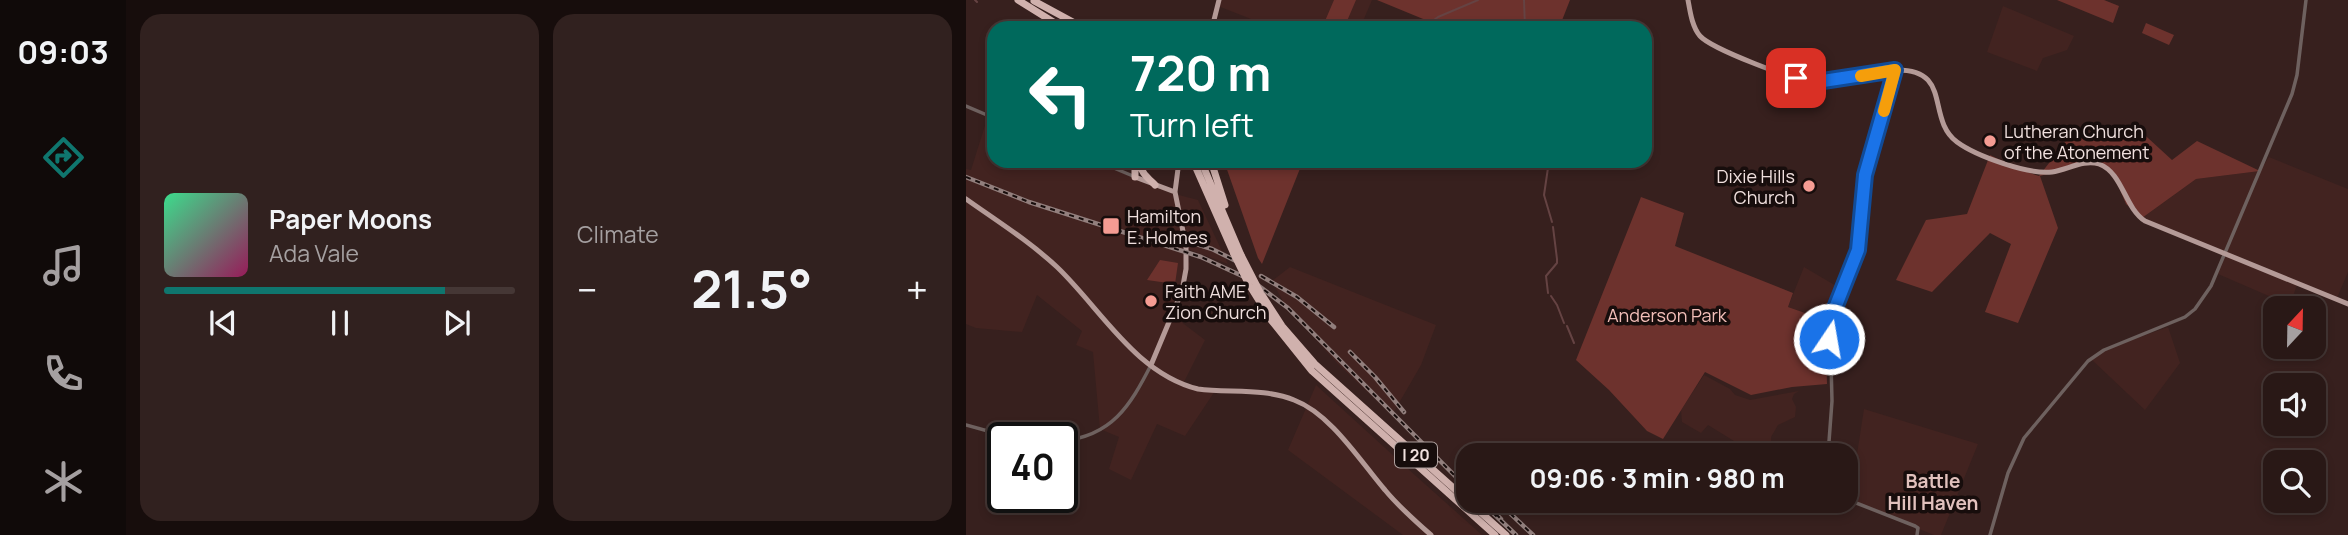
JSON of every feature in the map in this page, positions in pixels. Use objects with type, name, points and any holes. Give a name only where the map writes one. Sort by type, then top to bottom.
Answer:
[{"type":"highway","points":[[1018,0],[1052,21]]},
{"type":"highway","points":[[1033,1],[1066,21]]},
{"type":"highway","points":[[1033,1],[1070,21]]},
{"type":"highway","points":[[1137,178],[1138,168]]},
{"type":"highway","points":[[1142,168],[1156,185]]},
{"type":"highway","name":"I 20","points":[[1196,168],[1238,255],[1282,326],[1313,367]]},
{"type":"highway","name":"I 20","points":[[1204,168],[1231,229],[1248,283],[1271,320],[1325,379],[1496,535]]},
{"type":"highway","points":[[1212,168],[1231,229]]},
{"type":"highway","name":"I 20","points":[[1325,379],[1506,535]]},
{"type":"main road","points":[[1214,21],[1219,0]]},
{"type":"main road","points":[[1688,0],[1695,28],[1705,40],[1796,78],[1823,81],[1895,70],[1923,75],[1937,94],[1946,131],[1964,146],[2013,167],[2037,173],[2086,163],[2099,164],[2116,179],[2139,217],[2348,304]]},
{"type":"main road","points":[[1151,365],[1182,291],[1186,269],[1186,246],[1175,192],[1178,168]]},
{"type":"main road","points":[[1156,185],[1170,183],[1176,176]]},
{"type":"main road","points":[[1137,178],[1175,192]]},
{"type":"main road","points":[[966,199],[1050,261],[1134,351],[1176,381],[1195,388],[1276,395],[1304,404],[1336,431],[1398,505],[1431,535]]},
{"type":"main road","points":[[1134,351],[1149,356],[1159,349]]},
{"type":"street","points":[[1990,535],[2008,473],[2024,438],[2068,385],[2096,355],[2190,313],[2211,286],[2292,94],[2297,75],[2306,0]]},
{"type":"street","points":[[1829,443],[1832,401],[1830,324],[1858,250],[1865,175],[1895,70]]},
{"type":"street","points":[[966,106],[987,115]]},
{"type":"street","points":[[1113,168],[1137,178]]},
{"type":"street","points":[[1078,438],[1098,431],[1125,411],[1151,365]]},
{"type":"street","points":[[966,425],[987,431]]},
{"type":"street","points":[[1858,504],[1918,528],[1917,535]]},
{"type":"shaded area","points":[[1219,0],[1372,0],[1363,21],[1256,21],[1218,6]]},
{"type":"shaded area","points":[[2003,6],[2074,36],[2067,50],[2043,58],[2037,71],[1987,52]]},
{"type":"shaded area","points":[[987,119],[987,168],[1115,168],[1175,194],[1198,200],[1228,264],[1182,247],[1190,264],[1172,315],[1205,340],[1182,386],[1215,391],[1185,436],[1157,424],[1131,480],[1109,469],[1119,437],[1100,429],[1093,352],[1076,345],[1082,331],[1037,295],[1022,332],[976,328],[966,324],[966,169],[971,170]]},
{"type":"shaded area","points":[[2269,157],[2348,189],[2348,272],[2337,298],[2298,282],[2293,296],[2269,296],[2218,274],[2224,253],[2142,218],[2196,179],[2260,171]]},
{"type":"shaded area","points":[[1290,267],[1436,325],[1421,365],[1392,415],[1337,363],[1285,305],[1272,281]]},
{"type":"shaded area","points":[[1804,267],[1843,290],[1834,316],[1865,329],[1859,353],[1831,357],[1825,320],[1788,307]]},
{"type":"shaded area","points":[[2168,327],[2180,363],[2145,410],[2091,359],[2106,349]]},
{"type":"shaded area","points":[[1704,375],[1730,389],[1735,395],[1750,400],[1799,391],[1792,399],[1796,407],[1795,417],[1778,425],[1771,437],[1771,443],[1737,443],[1708,425],[1701,433],[1682,422],[1681,410]]},
{"type":"shaded area","points":[[1316,385],[1482,535],[1403,535],[1288,450]]},
{"type":"shaded area","points":[[1864,409],[1978,444],[1941,535],[1934,535],[1858,505],[1858,448]]},
{"type":"green space","points":[[1334,0],[1356,0],[1347,21],[1325,21]]},
{"type":"green space","points":[[1377,0],[1570,0],[1562,21],[1428,21]]},
{"type":"green space","points":[[2057,0],[2104,0],[2119,6],[2113,23]]},
{"type":"green space","points":[[2146,23],[2174,35],[2169,45],[2142,33]]},
{"type":"green space","points":[[2136,127],[2172,160],[2197,141],[2260,171],[2196,179],[2142,218],[2126,204],[2113,173],[2098,163],[2083,164],[2040,176],[2058,228],[2018,323],[1985,312],[2011,244],[1990,233],[1932,292],[1896,280],[1926,220],[1967,214],[1990,155],[2039,176],[2066,141]]},
{"type":"green space","points":[[1226,168],[1300,168],[1262,264]]},
{"type":"green space","name":"Anderson Park","points":[[1641,197],[1684,213],[1675,246],[1793,293],[1788,307],[1825,320],[1827,384],[1751,395],[1705,372],[1663,439],[1647,431],[1609,390],[1576,360]]},
{"type":"green space","points":[[1160,260],[1178,263],[1175,284],[1147,280]]},
{"type":"waterway","points":[[1433,21],[1478,0]]},
{"type":"waterway","points":[[1524,0],[1525,21]]},
{"type":"waterway","points":[[1548,168],[1544,195],[1552,222]]},
{"type":"waterway","points":[[1548,293],[1546,276],[1557,263],[1553,227]]},
{"type":"waterway","points":[[1551,296],[1564,323]]},
{"type":"waterway","points":[[1567,326],[1574,343]]},
{"type":"railway","points":[[966,177],[1029,202],[1201,257],[1251,280],[1288,308],[1456,477]]},
{"type":"railway","points":[[1171,236],[1212,249],[1236,261]]},
{"type":"railway","points":[[1261,276],[1297,297],[1334,327]]},
{"type":"railway","points":[[1350,352],[1404,412]]},
{"type":"railway","points":[[1493,513],[1516,535]]},
{"type":"railway","points":[[1495,513],[1501,519]]},
{"type":"railway","points":[[1510,513],[1533,535]]},
{"type":"slow traffic","points":[[1861,76],[1895,70],[1884,111]]},
{"type":"place","name":"Lutheran Church of the Atonement","points":[[1990,141]]},
{"type":"place","name":"Dixie Hills Church","points":[[1809,186]]},
{"type":"place","name":"Hamilton E. Holmes","points":[[1111,226]]},
{"type":"place","name":"Faith AME Zion Church","points":[[1151,301]]},
{"type":"district","name":"Battle Hill Haven","points":[[1933,492]]},
{"type":"route","points":[[1796,78],[1814,82],[1895,70],[1865,175],[1858,250],[1833,313],[1829,339]]}]
